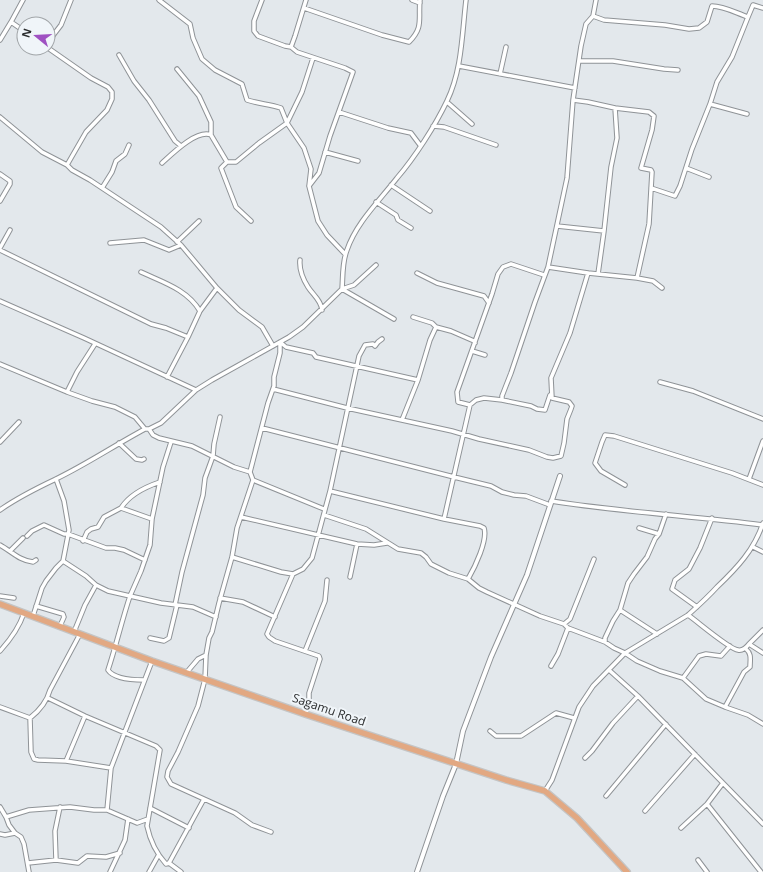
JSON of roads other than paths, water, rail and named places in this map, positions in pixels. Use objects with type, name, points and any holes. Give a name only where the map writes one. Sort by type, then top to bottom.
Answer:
[{"type":"highway","name":"Sagamu Road","points":[[0,604],[152,661],[305,714],[545,792],[577,818],[626,872]]},
{"type":"street","points":[[0,40],[23,0]]},
{"type":"street","points":[[56,32],[61,25],[71,0]]},
{"type":"street","points":[[159,0],[190,24],[193,38],[202,59],[215,70],[242,84],[247,100],[260,104],[270,104],[281,108],[287,123],[304,148],[311,169],[309,186],[318,221],[330,239],[345,254]]},
{"type":"street","points":[[262,0],[254,21],[254,31],[258,36],[285,46],[291,46],[297,52],[353,72],[319,173],[309,186]]},
{"type":"street","points":[[291,46],[306,0]]},
{"type":"street","points":[[304,8],[382,35],[409,42],[417,34],[419,28],[420,1],[412,0]]},
{"type":"street","points":[[342,289],[345,254],[351,241],[376,202],[392,185],[420,146],[447,102],[459,66],[466,0]]},
{"type":"street","points":[[502,400],[502,396],[548,267],[566,178],[572,100],[579,61],[586,24],[593,16],[596,0]]},
{"type":"street","points":[[651,188],[675,196],[680,186],[717,82],[732,57],[754,0]]},
{"type":"street","points":[[753,5],[763,8]]},
{"type":"street","points":[[593,16],[604,20],[664,25],[689,29],[699,28],[707,22],[712,6],[720,6],[748,17]]},
{"type":"street","points":[[11,22],[16,25]]},
{"type":"street","points":[[500,74],[506,47]]},
{"type":"street","points":[[56,54],[91,78],[108,87],[112,92],[112,99],[107,110],[86,132],[67,166]]},
{"type":"street","points":[[119,55],[134,81],[149,100],[175,141],[181,146]]},
{"type":"street","points":[[251,221],[236,207],[221,168],[227,162],[236,162],[287,123],[302,92],[313,58]]},
{"type":"street","points":[[579,61],[613,61],[678,70]]},
{"type":"street","points":[[459,66],[575,88]]},
{"type":"street","points":[[177,69],[199,96],[212,122],[211,136],[227,162]]},
{"type":"street","points":[[572,100],[648,112],[654,116],[652,130],[641,168],[652,171],[649,224],[637,278]]},
{"type":"street","points":[[447,102],[472,124]]},
{"type":"street","points":[[710,104],[747,114]]},
{"type":"street","points":[[598,274],[611,167],[617,138],[615,108]]},
{"type":"street","points":[[339,112],[388,128],[410,133],[420,146]]},
{"type":"street","points":[[0,117],[42,152],[102,188],[161,227],[181,245],[218,288],[240,310],[262,327],[273,346]]},
{"type":"street","points":[[433,126],[444,127],[496,145]]},
{"type":"street","points":[[162,163],[181,146],[197,136],[207,134],[211,136]]},
{"type":"street","points":[[102,188],[112,172],[116,161],[125,154],[130,145]]},
{"type":"street","points":[[325,152],[358,160]]},
{"type":"street","points":[[686,168],[709,178]]},
{"type":"street","points":[[0,174],[10,181],[10,184],[0,201]]},
{"type":"street","points":[[392,185],[430,211]]},
{"type":"street","points":[[376,202],[396,215],[398,220],[412,228]]},
{"type":"street","points":[[177,242],[200,221]]},
{"type":"street","points":[[557,226],[604,231]]},
{"type":"street","points":[[10,230],[0,249],[151,324],[188,337]]},
{"type":"street","points":[[110,243],[144,240],[169,250],[181,245]]},
{"type":"street","points":[[300,260],[300,271],[308,287],[319,300],[322,310]]},
{"type":"street","points":[[544,275],[510,264],[506,265],[498,274],[457,392],[458,402],[470,405],[480,399],[502,400],[545,410],[551,394],[552,378],[570,332],[588,273]]},
{"type":"street","points":[[0,510],[119,443],[161,423],[196,390],[223,372],[273,346],[303,327],[342,289],[354,285],[376,265]]},
{"type":"street","points":[[548,267],[637,278],[653,281],[662,288]]},
{"type":"street","points":[[141,272],[188,295],[200,311]]},
{"type":"street","points":[[417,274],[437,283],[484,296],[489,303]]},
{"type":"street","points":[[167,377],[200,311],[218,288]]},
{"type":"street","points":[[342,289],[394,319]]},
{"type":"street","points":[[0,301],[196,390]]},
{"type":"street","points":[[413,317],[432,323],[436,327],[451,331],[475,343]]},
{"type":"street","points":[[402,420],[418,380],[430,340],[436,327]]},
{"type":"street","points":[[232,557],[264,568],[293,574],[303,569],[310,562],[319,535],[324,509],[330,491],[360,353],[365,344],[373,344],[375,346],[382,339]]},
{"type":"street","points":[[280,342],[286,347],[313,353],[316,357],[418,380]]},
{"type":"street","points":[[271,832],[252,825],[235,813],[171,784],[167,777],[168,771],[198,706],[205,679],[206,655],[232,557],[233,545],[253,480],[250,472],[273,389],[280,353],[280,342]]},
{"type":"street","points":[[67,392],[77,372],[95,344]]},
{"type":"street","points":[[472,351],[485,355]]},
{"type":"street","points":[[0,364],[67,392],[123,410],[135,418],[153,435],[171,442],[192,446],[240,469],[250,472]]},
{"type":"street","points":[[660,382],[693,391],[763,419]]},
{"type":"street","points":[[273,389],[347,408],[529,450],[553,458],[561,456],[567,419],[572,410],[572,406],[569,402],[553,399],[551,394]]},
{"type":"street","points":[[444,519],[470,405]]},
{"type":"street","points":[[150,638],[164,641],[169,638],[182,572],[203,495],[205,478],[213,456],[220,417]]},
{"type":"street","points":[[0,442],[19,422]]},
{"type":"street","points":[[262,428],[491,486],[502,492],[526,496],[551,503],[763,524],[753,547],[744,560],[697,607],[688,615],[625,653],[593,686],[578,707],[552,780],[545,792]]},
{"type":"street","points":[[625,485],[601,471],[595,463],[605,435],[614,436],[749,479],[763,485]]},
{"type":"street","points":[[749,479],[763,441]]},
{"type":"street","points":[[144,680],[129,680],[109,672],[120,626],[150,545],[152,519],[171,442]]},
{"type":"street","points":[[119,443],[136,459],[144,459]]},
{"type":"street","points":[[417,872],[443,796],[456,764],[463,731],[491,657],[527,576],[560,476]]},
{"type":"street","points":[[33,616],[42,588],[50,575],[64,561],[69,526],[64,501],[56,479]]},
{"type":"street","points":[[253,480],[324,509]]},
{"type":"street","points":[[83,541],[87,532],[98,527],[104,517],[121,508],[138,491],[160,482]]},
{"type":"street","points":[[330,491],[444,519],[480,526],[484,529],[480,554],[468,579]]},
{"type":"street","points":[[121,508],[152,519]]},
{"type":"street","points":[[605,642],[613,621],[620,610],[628,583],[647,557],[655,539],[659,534],[666,514]]},
{"type":"street","points":[[324,515],[366,529],[398,549],[421,553],[426,556],[431,564],[449,573],[468,579],[483,590],[514,605],[564,624],[568,628],[605,642],[637,661],[660,671],[683,678],[706,699],[748,714],[763,724]]},
{"type":"street","points":[[241,517],[357,544],[374,545],[387,543]]},
{"type":"street","points":[[697,607],[672,589],[675,580],[689,570],[712,518]]},
{"type":"street","points":[[27,536],[32,531],[44,525],[83,541],[106,548],[124,550],[145,560]]},
{"type":"street","points":[[639,528],[659,534]]},
{"type":"street","points":[[67,541],[74,537]]},
{"type":"street","points":[[10,551],[23,538]]},
{"type":"street","points":[[350,577],[357,544]]},
{"type":"street","points":[[0,545],[24,561],[33,562],[36,560]]},
{"type":"street","points":[[753,547],[763,552]]},
{"type":"street","points":[[564,624],[570,619],[594,559]]},
{"type":"street","points":[[64,561],[96,585],[108,591],[193,607],[216,617]]},
{"type":"street","points":[[293,574],[267,634],[275,641],[319,656],[320,659],[309,693],[310,705],[305,714]]},
{"type":"street","points":[[305,651],[324,606],[327,580]]},
{"type":"street","points":[[96,585],[85,605],[77,633],[50,690],[48,698],[30,718],[31,752],[34,759],[66,761],[110,768]]},
{"type":"street","points":[[0,596],[14,598]]},
{"type":"street","points":[[220,598],[243,602],[275,617]]},
{"type":"street","points":[[36,606],[63,614],[64,616],[60,626]]},
{"type":"street","points":[[620,610],[657,634]]},
{"type":"street","points":[[0,651],[14,634],[24,613]]},
{"type":"street","points":[[688,615],[730,646],[739,650],[746,649]]},
{"type":"street","points":[[551,666],[558,654],[568,628]]},
{"type":"street","points":[[746,649],[763,630]]},
{"type":"street","points":[[749,644],[763,653]]},
{"type":"street","points":[[683,678],[699,656],[706,654],[721,656],[730,646]]},
{"type":"street","points":[[725,707],[744,672],[750,667],[750,656],[746,649]]},
{"type":"street","points":[[187,672],[198,659],[206,655]]},
{"type":"street","points":[[107,810],[110,768],[152,661]]},
{"type":"street","points":[[609,670],[638,696],[763,824]]},
{"type":"street","points":[[585,758],[613,723],[638,696]]},
{"type":"street","points":[[48,698],[85,716],[156,746],[160,750],[147,826],[149,835],[158,856],[166,864],[169,864],[181,872]]},
{"type":"street","points":[[0,707],[30,718]]},
{"type":"street","points":[[490,731],[496,736],[521,736],[556,713],[574,718]]},
{"type":"street","points":[[66,761],[85,716]]},
{"type":"street","points":[[606,796],[666,724]]},
{"type":"street","points":[[645,812],[695,754]]},
{"type":"street","points":[[681,828],[707,804],[723,783]]},
{"type":"street","points":[[169,864],[204,799]]},
{"type":"street","points":[[707,804],[761,872]]},
{"type":"street","points":[[0,807],[6,816],[9,825],[15,833],[21,837],[24,844],[29,872]]},
{"type":"street","points":[[6,816],[29,810],[60,807],[99,811],[107,810],[137,823],[148,820]]},
{"type":"street","points":[[56,860],[55,831],[60,807]]},
{"type":"street","points":[[150,808],[189,828]]},
{"type":"street","points":[[110,872],[125,840],[128,819]]},
{"type":"street","points":[[0,834],[5,835],[15,833]]},
{"type":"street","points":[[28,863],[56,860],[78,863],[87,856],[106,857],[120,853]]},
{"type":"street","points":[[149,872],[158,856]]},
{"type":"street","points":[[698,860],[707,872]]}]
